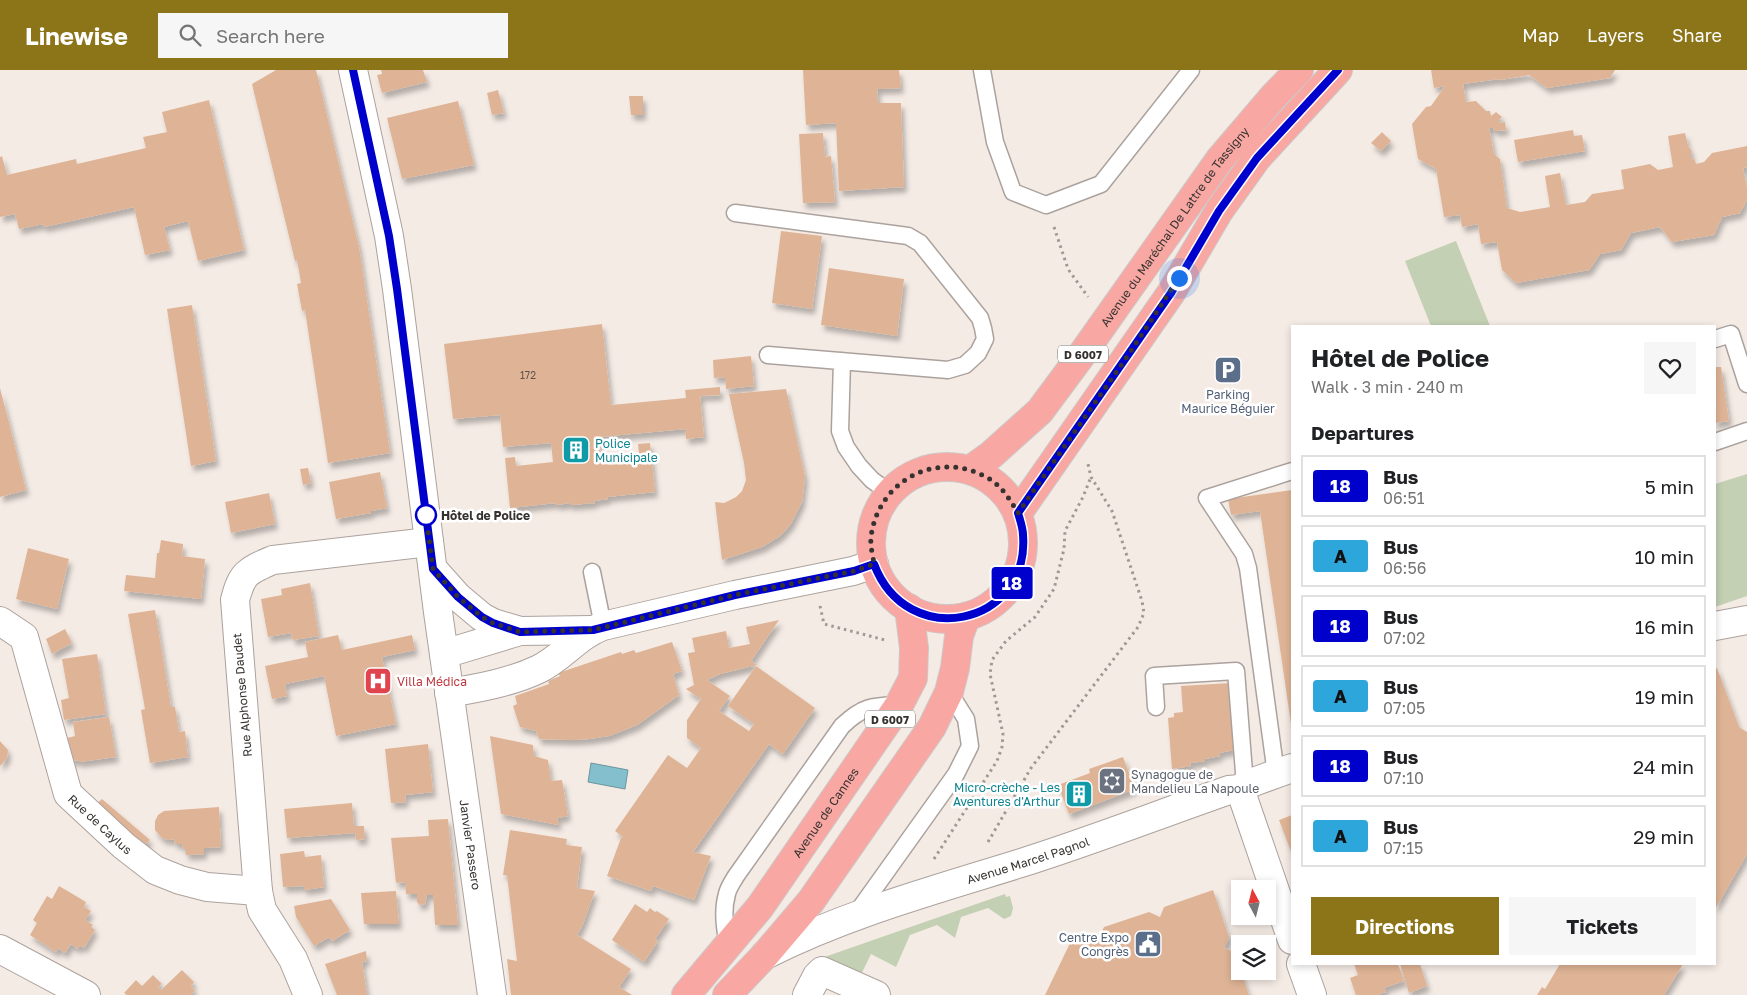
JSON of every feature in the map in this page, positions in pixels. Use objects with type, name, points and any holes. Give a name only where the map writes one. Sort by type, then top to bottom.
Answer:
[{"type":"main road","name":"Avenue du Maréchal De Lattre de Tassigny","points":[[970,470],[991,455],[1040,411],[1089,346],[1220,159],[1273,96],[1298,70]]},
{"type":"main road","name":"Avenue du Maréchal De Lattre de Tassigny","points":[[1018,513],[1171,293],[1219,211],[1257,158],[1338,70]]},
{"type":"main road","points":[[948,466],[970,470],[990,479],[1006,494],[1018,513],[1023,534],[1022,556],[1016,577],[1003,595],[986,608],[966,617],[946,619],[927,616],[897,600],[879,578],[874,564],[871,539],[876,514],[890,493],[906,478],[926,470],[948,466]]},
{"type":"main road","name":"Avenue de Cannes","points":[[686,995],[760,907],[899,705],[913,678],[914,648],[909,608]]},
{"type":"main road","name":"D 6007","points":[[727,995],[765,955],[811,901],[932,727],[949,692],[955,668],[959,636],[966,617]]},
{"type":"street","name":"Janvier Passero","points":[[352,70],[390,244],[444,654],[492,995]]},
{"type":"street","name":"Rue Alphonse Daudet","points":[[308,995],[293,959],[262,910],[258,891],[234,600],[240,582],[251,570],[273,560],[430,542]]},
{"type":"street","points":[[444,654],[520,632],[598,628],[735,595],[854,571],[874,564]]},
{"type":"street","points":[[433,569],[458,597],[482,617],[493,623],[520,632]]},
{"type":"street","points":[[1716,626],[1747,620]]},
{"type":"street","name":"Rue de Caylus","points":[[0,621],[24,636],[68,794],[124,846],[155,870],[180,880],[207,887],[258,891]]},
{"type":"street","points":[[450,693],[484,688],[540,669],[598,628]]},
{"type":"street","name":"Avenue Marcel Pagnol","points":[[765,955],[799,938],[854,916],[1022,862],[1284,771]]},
{"type":"street","points":[[1242,787],[1291,937]]},
{"type":"street","points":[[0,949],[86,995]]},
{"type":"street","points":[[1301,965],[1312,995]]},
{"type":"street","points":[[807,995],[817,976],[822,971],[876,995]]},
{"type":"lane","points":[[982,70],[995,142],[1013,192],[1046,205],[1101,184],[1191,70]]},
{"type":"lane","points":[[735,212],[908,236],[920,243],[980,318],[984,328],[985,339],[978,353],[965,365],[948,370],[768,355]]},
{"type":"lane","points":[[1716,339],[1731,334],[1747,384]]},
{"type":"lane","points":[[842,361],[840,431],[846,447],[859,466],[872,480],[890,493]]},
{"type":"lane","points":[[1716,442],[1747,431]]},
{"type":"lane","points":[[1284,771],[1248,568],[1244,554],[1207,498],[1291,471]]},
{"type":"lane","points":[[592,572],[598,628]]},
{"type":"lane","points":[[1156,708],[1154,676],[1236,671],[1242,787]]},
{"type":"lane","points":[[854,916],[956,774],[970,746],[966,719],[949,692]]},
{"type":"lane","points":[[728,946],[724,926],[727,893],[736,876],[842,726],[855,714],[870,707],[899,705]]},
{"type":"path","points":[[1046,205],[1068,268],[1091,302]]},
{"type":"path","points":[[925,893],[921,880],[997,761],[1002,747],[1003,734],[990,674],[992,660],[1006,641],[1035,617],[1054,589],[1064,549],[1065,531],[1091,477],[1112,511],[1142,600],[1144,613],[1138,627],[1032,768],[978,860],[977,875]]},
{"type":"green space","points":[[1456,241],[1490,325],[1431,325],[1405,261]]},
{"type":"green space","points":[[1747,474],[1747,596],[1716,607],[1716,484]]},
{"type":"green space","points":[[1005,894],[1006,897],[1010,896],[1013,908],[1011,916],[1004,919],[988,908],[961,917],[955,938],[937,925],[910,935],[896,967],[871,954],[856,985],[813,961]]},
{"type":"water","points":[[591,763],[628,770],[625,789],[588,782]]},
{"type":"building","points":[[276,70],[316,70],[359,247],[390,453],[328,463],[305,310],[302,311],[297,284],[301,283],[297,260],[295,261],[252,84]]},
{"type":"building","points":[[381,70],[423,70],[427,82],[382,93],[377,75],[382,74]]},
{"type":"building","points":[[803,70],[899,70],[901,88],[877,89],[878,103],[901,103],[904,187],[839,191],[836,123],[806,125]]},
{"type":"building","points":[[1431,70],[1615,70],[1610,78],[1547,88],[1529,75],[1463,84],[1466,102],[1476,101],[1486,111],[1490,111],[1491,116],[1496,112],[1502,117],[1499,123],[1505,122],[1506,130],[1495,131],[1493,128],[1489,128],[1494,154],[1500,159],[1507,208],[1520,212],[1550,207],[1545,176],[1560,173],[1566,205],[1585,202],[1592,194],[1624,189],[1621,170],[1650,164],[1658,170],[1673,167],[1668,136],[1685,133],[1691,150],[1691,160],[1694,158],[1696,164],[1704,162],[1712,153],[1747,146],[1747,167],[1743,168],[1747,200],[1740,213],[1722,217],[1714,235],[1672,242],[1660,227],[1631,233],[1621,250],[1600,254],[1589,270],[1516,283],[1502,270],[1497,242],[1481,244],[1478,224],[1462,227],[1460,215],[1444,217],[1436,169],[1418,159],[1412,124],[1426,107],[1431,106],[1445,86],[1434,88]]},
{"type":"building","points":[[498,90],[504,113],[492,115],[487,93]]},
{"type":"building","points":[[629,96],[643,96],[643,115],[631,115]]},
{"type":"building","points":[[209,100],[244,250],[198,261],[188,221],[164,227],[170,250],[145,255],[134,207],[44,227],[43,224],[19,229],[15,214],[0,217],[0,157],[2,156],[7,175],[76,159],[77,164],[146,148],[143,137],[167,132],[162,112]]},
{"type":"building","points":[[458,101],[474,165],[402,179],[387,118]]},
{"type":"building","points":[[1573,130],[1574,136],[1582,135],[1585,151],[1518,162],[1514,140]]},
{"type":"building","points":[[1382,132],[1391,141],[1381,151],[1371,143]]},
{"type":"building","points":[[823,133],[825,157],[831,156],[835,202],[803,203],[799,134]]},
{"type":"building","points":[[781,231],[822,236],[812,309],[772,303]]},
{"type":"building","points":[[829,268],[904,279],[897,336],[821,325]]},
{"type":"building","points":[[192,305],[216,461],[191,466],[167,309]]},
{"type":"building","points":[[602,324],[611,405],[686,398],[685,390],[720,387],[720,395],[700,396],[704,437],[686,439],[685,429],[599,437],[601,458],[639,453],[638,444],[650,443],[655,492],[607,497],[608,499],[594,501],[595,503],[557,505],[556,503],[510,508],[505,458],[515,457],[516,466],[553,462],[551,443],[503,447],[500,415],[453,419],[444,344]]},
{"type":"building","points":[[751,356],[754,386],[726,389],[725,377],[714,378],[713,360]]},
{"type":"building","points":[[1716,367],[1721,367],[1729,421],[1716,423]]},
{"type":"building","points":[[0,388],[26,490],[0,497]]},
{"type":"building","points":[[786,389],[805,477],[802,502],[791,524],[780,536],[762,547],[722,560],[715,502],[724,503],[736,497],[742,491],[746,480],[729,394]]},
{"type":"building","points":[[308,468],[311,483],[303,485],[300,469]]},
{"type":"building","points":[[380,472],[387,508],[371,511],[371,513],[336,519],[329,482]]},
{"type":"building","points":[[1291,490],[1291,724],[1260,511],[1231,515],[1228,499]]},
{"type":"building","points":[[269,493],[275,524],[231,533],[225,502]]},
{"type":"building","points":[[161,540],[183,544],[182,556],[205,559],[201,599],[124,591],[126,575],[155,578],[157,553],[159,553]]},
{"type":"building","points":[[28,548],[69,559],[57,609],[16,599]]},
{"type":"building","points":[[310,583],[319,636],[293,640],[291,633],[268,637],[261,599],[282,595],[281,589]]},
{"type":"building","points":[[155,610],[171,707],[175,707],[179,732],[185,731],[188,757],[150,763],[141,710],[145,709],[128,614]]},
{"type":"building","points":[[779,620],[751,661],[757,665],[720,674],[707,680],[730,696],[719,711],[749,731],[754,724],[728,706],[756,666],[815,708],[783,754],[769,744],[693,852],[711,856],[694,900],[653,886],[651,891],[607,876],[623,837],[615,831],[668,755],[687,768],[701,748],[687,738],[687,720],[701,699],[686,689],[694,685],[688,653],[695,652],[692,638],[726,631],[729,648],[750,644],[746,627]]},
{"type":"building","points":[[65,629],[72,643],[52,654],[46,639]]},
{"type":"building","points":[[338,635],[342,650],[412,635],[415,650],[382,657],[396,724],[336,736],[324,676],[285,684],[287,696],[272,699],[265,666],[308,657],[305,642]]},
{"type":"building","points":[[672,642],[682,671],[673,674],[679,695],[637,725],[609,736],[572,740],[539,739],[536,731],[520,727],[513,706],[517,704],[515,696],[549,684],[548,681],[560,676],[558,673],[621,652],[622,654],[634,650],[636,653]]},
{"type":"building","points":[[97,654],[106,714],[64,720],[61,700],[69,698],[62,659]]},
{"type":"building","points":[[1716,668],[1739,727],[1747,732],[1747,854],[1716,907]]},
{"type":"building","points":[[1231,683],[1234,750],[1219,753],[1220,756],[1205,759],[1205,761],[1190,763],[1191,766],[1172,769],[1168,718],[1174,717],[1174,713],[1183,712],[1181,686]]},
{"type":"building","points":[[109,717],[116,757],[79,762],[79,760],[70,761],[67,738],[75,736],[73,722]]},
{"type":"building","points":[[490,736],[533,745],[534,756],[548,760],[551,781],[562,780],[568,816],[557,818],[559,825],[501,814]]},
{"type":"building","points":[[0,741],[8,750],[7,758],[0,766]]},
{"type":"building","points":[[428,744],[433,792],[405,795],[406,802],[391,803],[385,749]]},
{"type":"building","points":[[1123,757],[1135,789],[1069,814],[1058,785],[1090,773],[1089,769]]},
{"type":"building","points":[[102,799],[150,840],[144,846],[96,804]]},
{"type":"building","points":[[352,803],[354,826],[364,826],[365,839],[356,840],[355,833],[287,838],[284,809]]},
{"type":"building","points":[[219,807],[221,847],[204,848],[204,854],[186,855],[186,849],[183,849],[182,844],[175,844],[174,839],[162,838],[155,830],[155,821],[158,815],[164,811]]},
{"type":"building","points":[[1291,815],[1291,851],[1279,820]]},
{"type":"building","points":[[448,819],[458,925],[435,925],[433,895],[427,895],[425,904],[420,905],[417,902],[417,894],[406,894],[405,882],[396,883],[391,838],[429,836],[428,820]]},
{"type":"building","points":[[510,830],[567,839],[566,845],[582,847],[577,888],[595,891],[577,935],[631,969],[619,987],[632,995],[511,995],[507,959],[517,961],[507,875],[503,875]]},
{"type":"building","points":[[304,851],[305,857],[321,855],[324,887],[304,890],[304,886],[283,887],[280,854]]},
{"type":"building","points":[[59,886],[86,902],[84,907],[91,911],[85,920],[93,925],[91,927],[95,930],[84,948],[80,945],[78,949],[71,944],[65,953],[58,948],[56,952],[30,935],[37,923],[33,920],[47,896],[52,899]]},
{"type":"building","name":"Centre Expo Congrès","points":[[1213,890],[1229,937],[1224,948],[1231,951],[1231,980],[1244,980],[1249,995],[1045,995],[1072,939],[1087,934],[1098,939],[1104,927],[1149,912],[1160,917],[1164,907]]},
{"type":"building","points":[[396,891],[399,924],[364,924],[361,893]]},
{"type":"building","points":[[331,899],[350,930],[332,941],[329,937],[314,946],[296,917],[294,906]]},
{"type":"building","points":[[635,904],[647,912],[650,908],[655,912],[657,911],[669,919],[655,939],[658,941],[644,962],[612,940]]},
{"type":"building","points":[[366,951],[367,961],[362,962],[367,995],[337,995],[325,964]]},
{"type":"building","points":[[1354,965],[1398,965],[1404,981],[1384,988],[1386,992],[1377,995],[1356,995],[1350,978],[1358,975]]},
{"type":"building","points":[[1400,965],[1420,965],[1427,986],[1409,993]]},
{"type":"building","points":[[1559,965],[1682,965],[1664,995],[1537,995],[1542,987],[1545,989]]},
{"type":"building","points":[[182,970],[194,982],[191,986],[195,991],[190,995],[127,995],[124,993],[136,980],[142,986],[153,975],[162,984],[158,987],[161,990]]},
{"type":"bus line","name":"18","points":[[353,70],[389,236],[433,569],[458,597],[482,617],[493,623],[520,632],[593,630],[735,595],[854,571],[874,564],[879,578],[897,600],[927,616],[946,619],[966,617],[986,608],[1003,595],[1016,577],[1022,556],[1023,534],[1018,513],[1171,293],[1219,211],[1257,158],[1338,70]]},
{"type":"place","name":"Parking Maurice Béguier","points":[[1228,370]]},
{"type":"place","name":"Police Municipale","points":[[576,450]]},
{"type":"place","name":"Hôtel de Police","points":[[426,515]]},
{"type":"place","name":"Villa Médica","points":[[378,681]]},
{"type":"place","name":"Synagogue de Mandelieu La Napoule","points":[[1112,781]]},
{"type":"place","name":"Micro-crèche - Les Aventures d'Arthur","points":[[1079,794]]},
{"type":"place","name":"Centre Expo Congrès","points":[[1148,944]]},
{"type":"route","points":[[426,515],[433,569],[458,597],[482,617],[493,623],[520,632],[593,630],[735,595],[854,571],[874,564],[871,539],[876,514],[890,493],[906,478],[926,470],[948,466],[970,470],[990,479],[1006,494],[1018,513],[1171,293],[1179,278]]}]
